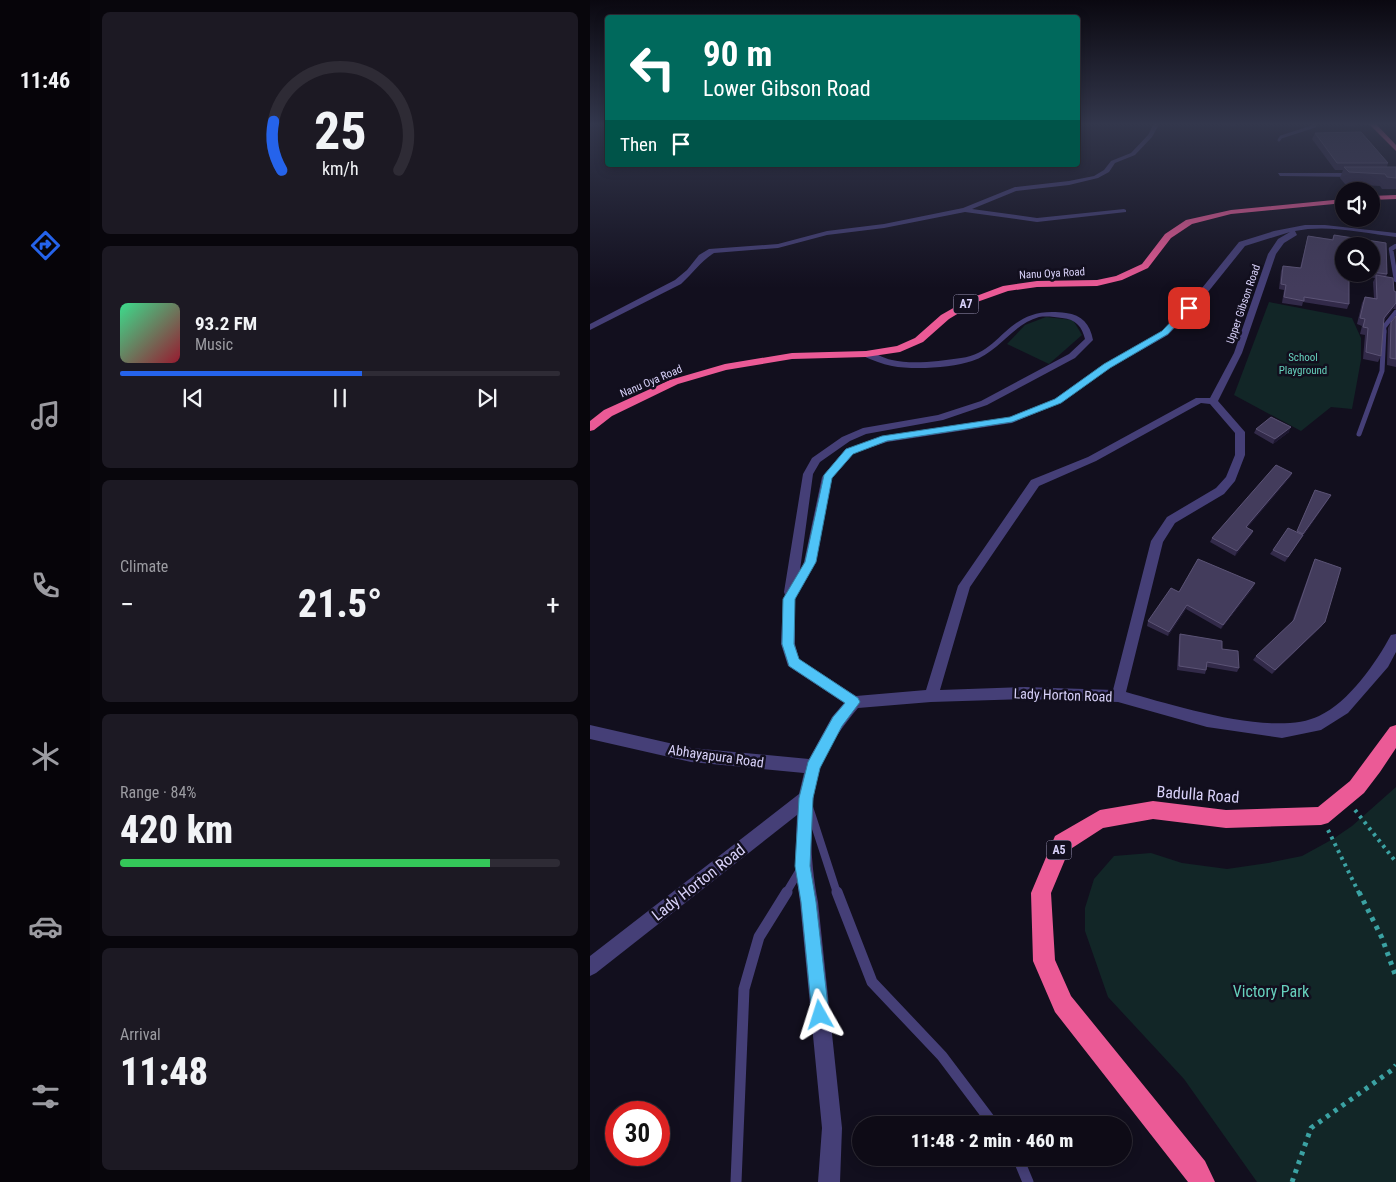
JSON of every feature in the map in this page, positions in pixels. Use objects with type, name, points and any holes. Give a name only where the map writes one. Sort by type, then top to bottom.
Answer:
[{"type":"highway","points":[[1380,198],[1396,197]]},
{"type":"highway","name":"Nanu Oya Road","points":[[590,427],[608,413],[674,382],[725,366],[792,356],[866,354],[900,349],[919,340],[945,317],[974,300],[1006,288],[1037,284],[1097,283],[1119,278],[1144,266],[1168,236],[1189,222],[1231,212],[1335,201]]},
{"type":"highway","points":[[1322,816],[1346,798],[1374,766],[1396,733]]},
{"type":"highway","name":"Badulla Road","points":[[1202,1182],[1196,1170],[1063,1004],[1044,961],[1041,893],[1062,843],[1100,819],[1153,810],[1226,819],[1322,816]]},
{"type":"street","points":[[590,327],[678,282],[690,272],[702,257],[712,251],[778,246],[827,233],[884,226],[965,210],[1014,189],[1041,184],[1082,182],[1092,178]]},
{"type":"street","points":[[965,210],[1037,220],[1124,211]]},
{"type":"street","points":[[789,599],[810,562],[827,477],[850,452],[885,438],[1012,420],[1058,401],[1107,366],[1165,333],[1200,295],[1242,244],[1277,233],[1305,227],[1325,227],[1396,235]]},
{"type":"street","name":"Upper Gibson Road","points":[[1213,401],[1238,353],[1272,254],[1281,241],[1305,227]]},
{"type":"street","points":[[829,1182],[832,1128],[809,902],[803,866],[806,798],[813,767],[837,722],[854,702],[793,662],[788,644],[789,599],[808,474],[816,460],[846,439],[863,431],[940,418],[984,403],[1072,356],[1089,340],[1086,326],[1080,319],[1068,316],[1036,315],[1012,327],[982,355],[967,360],[945,363],[893,363],[866,354]]},
{"type":"street","points":[[931,696],[964,586],[1035,483],[1092,459],[1199,400],[1213,401],[1240,432],[1240,454],[1231,478],[1220,491],[1171,520],[1157,541],[1118,696]]},
{"type":"street","name":"Lady Horton Road","points":[[854,702],[931,696],[1025,693],[1118,696],[1207,721],[1282,731],[1321,723],[1343,709],[1383,663],[1396,639]]},
{"type":"street","name":"Abhayapura Road","points":[[590,732],[691,755],[813,767]]},
{"type":"street","name":"Lady Horton Road","points":[[590,967],[806,798]]},
{"type":"lane","points":[[1396,246],[1391,249],[1396,280]]},
{"type":"lane","points":[[1359,434],[1382,371],[1384,327],[1396,312]]},
{"type":"lane","points":[[806,798],[839,899],[872,982],[942,1056],[987,1116]]},
{"type":"lane","points":[[736,1182],[744,989],[759,937],[803,866]]},
{"type":"lane","points":[[1021,1166],[1028,1182]]},
{"type":"path","points":[[1346,798],[1396,862]]},
{"type":"path","points":[[1322,816],[1382,938],[1396,976]]},
{"type":"path","points":[[1292,1182],[1311,1128],[1392,1070],[1396,1065]]},
{"type":"green space","name":"School Playground","points":[[1269,302],[1352,318],[1361,338],[1361,360],[1352,409],[1331,407],[1301,431],[1234,395]]},
{"type":"green space","points":[[1046,317],[1073,320],[1082,335],[1049,364],[1007,344],[1025,325]]},
{"type":"green space","name":"Victory Park","points":[[1396,787],[1396,1182],[1257,1182],[1184,1079],[1108,997],[1085,931],[1085,908],[1094,879],[1114,856],[1151,853],[1182,863],[1227,869],[1302,856],[1352,826]]},
{"type":"building","points":[[1334,235],[1347,237],[1335,237],[1335,282],[1349,282],[1349,304],[1304,297],[1304,301],[1284,297],[1286,285],[1281,284],[1283,266],[1301,268],[1308,236],[1333,240]]},
{"type":"building","points":[[1380,242],[1386,243],[1387,274],[1380,273]]},
{"type":"building","points":[[1380,276],[1393,278],[1396,303],[1384,318],[1381,356],[1366,352],[1368,328],[1363,327],[1365,319],[1360,318],[1365,297],[1377,299],[1376,282],[1380,282]]},
{"type":"building","points":[[1396,316],[1396,359],[1390,358],[1391,322]]},
{"type":"building","points":[[1271,417],[1291,427],[1275,439],[1256,429]]},
{"type":"building","points":[[1276,465],[1292,473],[1246,527],[1253,531],[1237,551],[1212,538]]},
{"type":"building","points":[[1315,490],[1331,495],[1303,534],[1297,531]]},
{"type":"building","points":[[1288,528],[1303,535],[1288,557],[1273,550]]},
{"type":"building","points":[[1198,559],[1255,583],[1223,625],[1187,605],[1169,632],[1148,621],[1171,588],[1179,592]]},
{"type":"building","points":[[1315,559],[1341,568],[1325,622],[1275,670],[1256,656],[1294,620]]},
{"type":"building","points":[[1180,634],[1222,641],[1222,649],[1238,651],[1239,668],[1207,662],[1206,670],[1179,666]]},
{"type":"route","points":[[820,1015],[809,902],[803,866],[806,798],[813,767],[837,722],[854,702],[793,662],[788,644],[789,599],[810,562],[827,477],[850,452],[885,438],[1012,420],[1058,401],[1107,366],[1165,333],[1189,308]]}]
